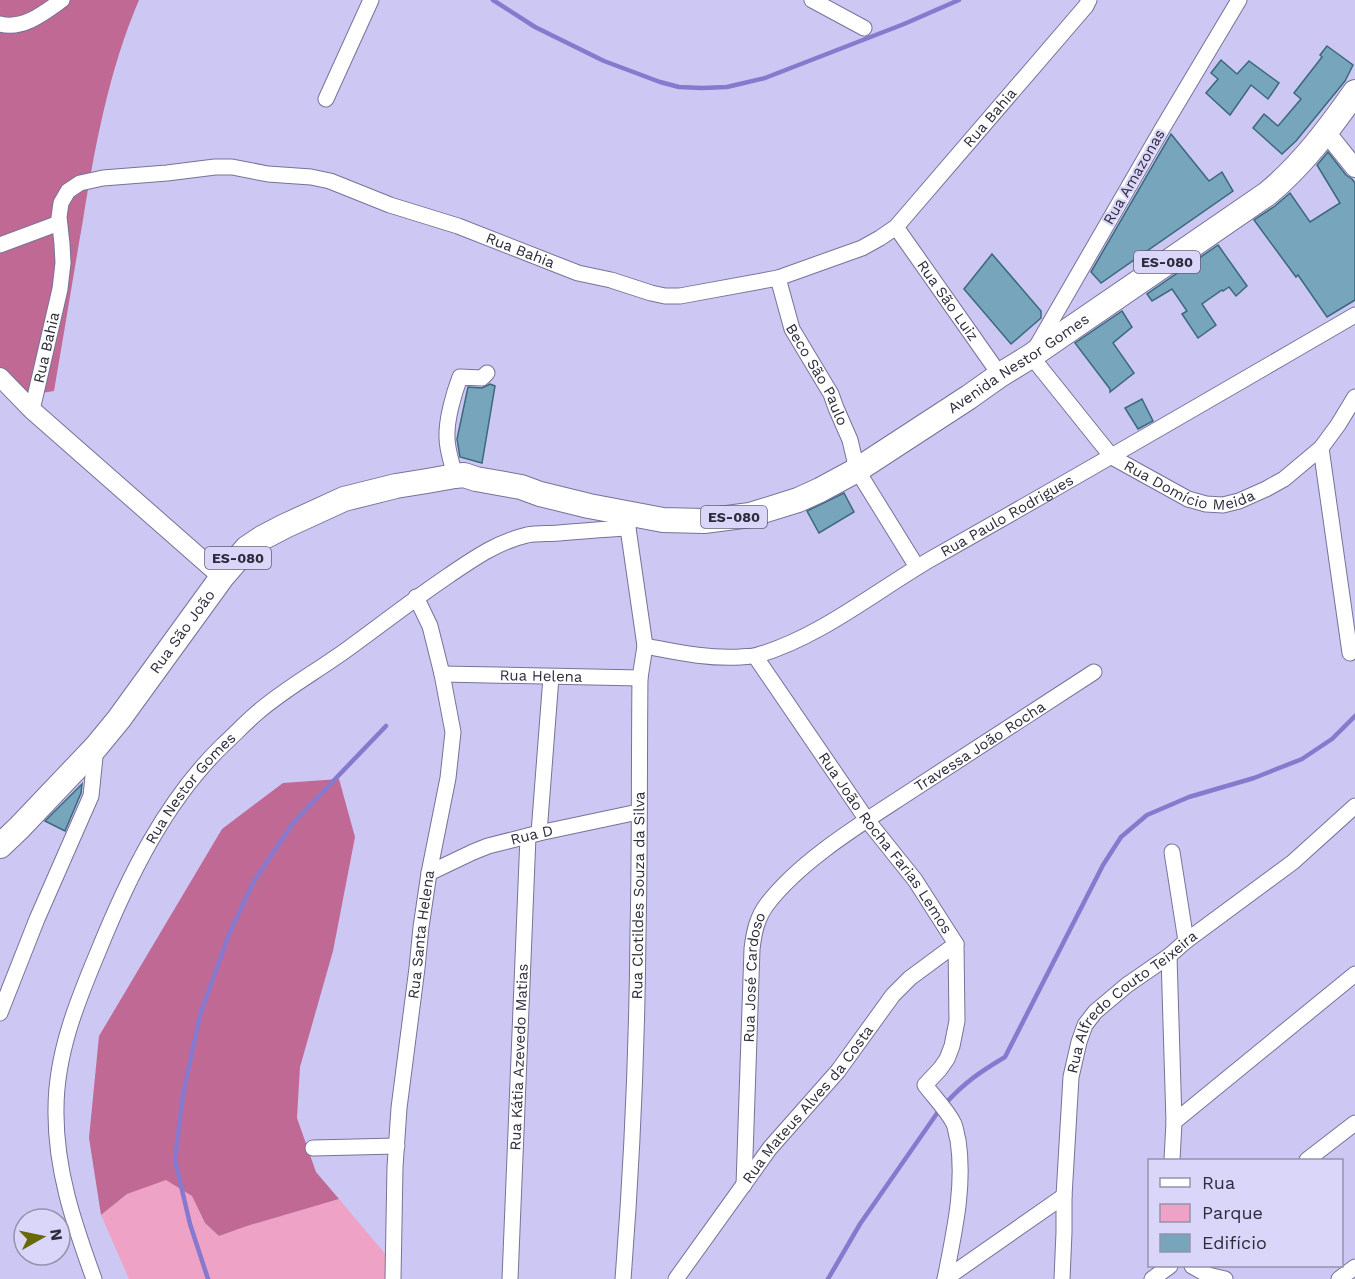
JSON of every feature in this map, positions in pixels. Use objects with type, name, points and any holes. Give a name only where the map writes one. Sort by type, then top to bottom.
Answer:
[{"type":"main road","name":"Avenida Nestor Gomes","points":[[626,520],[704,521],[750,515],[798,500],[857,470],[1030,356],[1267,194],[1299,164],[1355,92]]},
{"type":"main road","name":"Rua São João","points":[[96,747],[119,719],[222,577],[247,548],[262,538],[344,499],[396,486],[464,475],[521,487],[626,520]]},
{"type":"main road","name":"ES-080","points":[[0,846],[20,828],[96,747]]},
{"type":"street","points":[[0,24],[12,26],[24,23],[49,10],[62,0]]},
{"type":"street","points":[[326,99],[371,0]]},
{"type":"street","points":[[812,0],[864,28]]},
{"type":"street","name":"Rua Bahia","points":[[32,410],[60,289],[63,263],[59,223],[61,202],[68,191],[80,183],[103,178],[215,167],[311,177],[330,181],[390,205],[458,226],[578,273],[611,280],[651,293],[680,296],[778,278],[862,248],[896,228],[1079,15],[1089,0]]},
{"type":"street","name":"Rua Amazonas","points":[[1030,356],[1239,0]]},
{"type":"street","points":[[1326,132],[1355,168]]},
{"type":"street","points":[[0,245],[59,223]]},
{"type":"street","name":"Rua São Luiz","points":[[896,228],[1000,375]]},
{"type":"street","name":"Beco São Paulo","points":[[778,278],[792,329],[831,393],[850,440],[857,470],[917,567]]},
{"type":"street","name":"Rua Paulo Rodrigues","points":[[645,646],[728,658],[755,656],[807,635],[917,567],[1112,457],[1355,315]]},
{"type":"street","name":"Rua Domício Meida","points":[[1030,356],[1112,457],[1188,499],[1206,504],[1223,505],[1239,501],[1284,479],[1321,448],[1355,397]]},
{"type":"street","points":[[455,476],[447,438],[448,424],[460,377],[482,378],[487,373]]},
{"type":"street","points":[[0,377],[32,410],[222,577]]},
{"type":"street","points":[[1321,448],[1350,653]]},
{"type":"street","name":"Rua Nestor Gomes","points":[[94,1279],[78,1238],[62,1176],[58,1148],[57,1082],[69,1028],[122,894],[179,795],[222,746],[258,712],[416,597],[483,552],[530,535],[626,520]]},
{"type":"street","name":"Rua Clotildes Souza da Silva","points":[[623,1279],[630,1187],[636,1029],[640,678],[645,646],[626,520]]},
{"type":"street","name":"Rua Santa Helena","points":[[393,1279],[399,1108],[421,927],[448,778],[453,732],[430,626],[416,597]]},
{"type":"street","name":"Rua João Rocha Farias Lemos","points":[[755,656],[867,820],[915,880],[956,944],[957,1021],[952,1046],[947,1059],[925,1085],[954,1124],[960,1154],[958,1205],[945,1279]]},
{"type":"street","name":"Travessa João Rocha","points":[[867,820],[1094,672]]},
{"type":"street","name":"Rua Helena","points":[[442,674],[640,678]]},
{"type":"street","name":"Rua Kátia Azevedo Matias","points":[[510,1279],[534,834],[551,677]]},
{"type":"street","points":[[0,1013],[37,919],[91,796],[96,747]]},
{"type":"street","name":"Rua Alfredo Couto Teixeira","points":[[1062,1279],[1071,1077],[1085,1025],[1095,1012],[1127,985],[1293,862],[1355,806]]},
{"type":"street","name":"Rua D","points":[[429,873],[488,846],[638,812]]},
{"type":"street","name":"Rua José Cardoso","points":[[744,1185],[752,949],[759,916],[768,902],[811,860],[867,820]]},
{"type":"street","points":[[1172,852],[1186,941]]},
{"type":"street","name":"Rua Mateus Alves da Costa","points":[[676,1279],[770,1148],[838,1071],[893,995],[910,978],[956,944]]},
{"type":"street","points":[[1169,956],[1174,1122],[1172,1159]]},
{"type":"street","points":[[1174,1122],[1355,974]]},
{"type":"street","points":[[1309,1159],[1355,1123]]},
{"type":"street","points":[[313,1148],[397,1146]]},
{"type":"street","points":[[945,1279],[1064,1196]]},
{"type":"street","points":[[1152,1279],[1169,1267]]},
{"type":"street","points":[[1194,1267],[1208,1275],[1225,1279]]},
{"type":"street","points":[[1339,1279],[1355,1267]]},
{"type":"green space","points":[[166,1179],[192,1196],[205,1223],[219,1236],[339,1199],[387,1256],[388,1279],[129,1279],[101,1215],[127,1194]]},
{"type":"shaded area","points":[[0,0],[139,0],[119,54],[98,136],[54,391],[22,396],[0,386]]},
{"type":"shaded area","points":[[339,779],[355,837],[333,951],[300,1067],[297,1118],[316,1172],[339,1199],[219,1236],[205,1223],[192,1196],[166,1180],[127,1194],[101,1215],[89,1138],[99,1036],[222,829],[283,783]]},
{"type":"building","points":[[1327,46],[1353,65],[1345,81],[1296,141],[1282,154],[1253,128],[1264,114],[1278,126],[1301,99],[1294,93],[1322,57],[1320,55]]},
{"type":"building","points":[[1221,60],[1237,74],[1249,61],[1279,83],[1268,99],[1251,85],[1230,115],[1206,93],[1218,79],[1211,73]]},
{"type":"building","points":[[1171,134],[1209,181],[1222,172],[1233,191],[1101,283],[1091,272]]},
{"type":"building","points":[[1328,152],[1355,183],[1355,300],[1327,317],[1298,275],[1296,277],[1254,220],[1290,193],[1310,222],[1340,203],[1317,165]]},
{"type":"building","points":[[1218,245],[1247,286],[1236,296],[1229,287],[1202,304],[1216,325],[1198,338],[1182,314],[1187,311],[1172,289],[1152,301],[1147,294]]},
{"type":"building","points":[[992,254],[1041,311],[1041,318],[1011,344],[964,289]]},
{"type":"building","points":[[1122,311],[1132,327],[1113,343],[1134,373],[1110,392],[1075,343]]},
{"type":"building","points":[[490,384],[495,386],[482,463],[460,457],[457,439],[468,387],[482,388]]},
{"type":"building","points":[[1142,399],[1153,421],[1138,429],[1125,408]]},
{"type":"building","points":[[844,493],[854,512],[819,533],[807,511]]},
{"type":"building","points":[[82,784],[81,793],[65,831],[45,821]]},
{"type":"waterway","points":[[493,0],[535,27],[604,61],[660,82],[679,87],[702,88],[727,87],[765,78],[959,0]]},
{"type":"waterway","points":[[945,1104],[973,1078],[1005,1057],[1103,865],[1121,837],[1147,815],[1189,797],[1254,778],[1302,759],[1332,739],[1355,716]]},
{"type":"waterway","points":[[208,1279],[190,1224],[175,1160],[183,1094],[200,1015],[229,934],[254,881],[293,823],[386,726]]},
{"type":"waterway","points":[[828,1279],[860,1224],[940,1109]]}]
